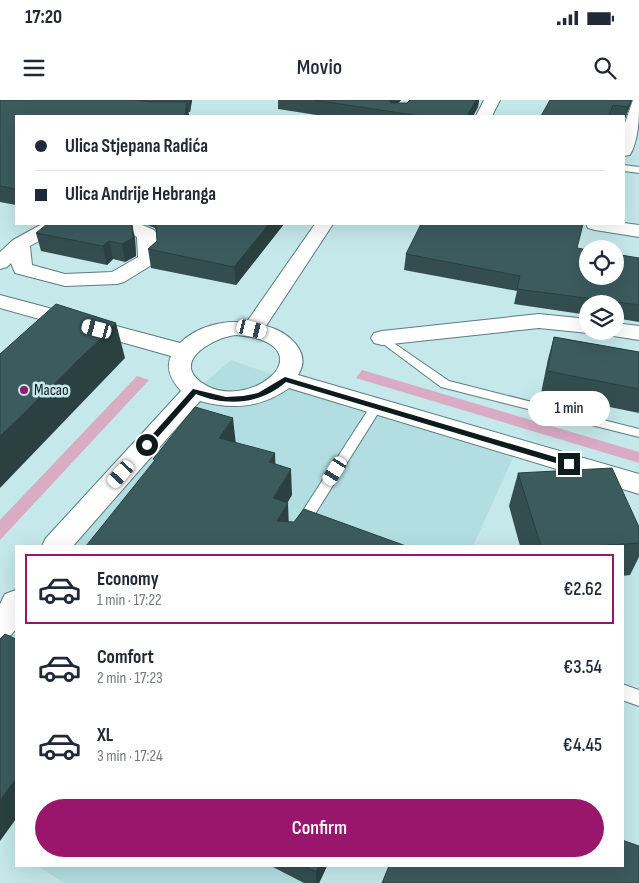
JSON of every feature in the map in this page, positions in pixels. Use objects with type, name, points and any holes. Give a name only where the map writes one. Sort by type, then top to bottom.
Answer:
[{"type":"street","points":[[484,115],[492,100]]},
{"type":"street","points":[[625,148],[638,102]]},
{"type":"street","points":[[0,263],[20,244],[53,225]]},
{"type":"street","points":[[20,244],[22,269],[65,280],[117,278],[148,259],[148,234],[127,225]]},
{"type":"street","points":[[252,329],[323,225]]},
{"type":"street","points":[[607,225],[639,230]]},
{"type":"street","points":[[0,301],[184,352]]},
{"type":"street","points":[[382,338],[539,320],[579,325]]},
{"type":"street","points":[[236,328],[252,329],[268,333],[280,339],[289,348],[292,358],[292,369],[285,379],[274,388],[260,395],[226,400],[195,391],[186,382],[180,372],[180,362],[184,352],[194,343],[213,333],[236,328]]},
{"type":"street","points":[[624,331],[639,332]]},
{"type":"street","points":[[285,379],[639,484]]},
{"type":"street","points":[[57,545],[195,391]]},
{"type":"street","points":[[0,598],[15,587]]},
{"type":"street","points":[[0,625],[12,612],[15,605]]},
{"type":"lane","points":[[625,168],[639,170]]},
{"type":"lane","points":[[382,338],[446,384],[639,432]]},
{"type":"lane","points":[[287,545],[376,407]]},
{"type":"lane","points":[[624,693],[639,698]]},
{"type":"shaded area","points":[[231,360],[285,379],[517,449],[473,545],[57,545],[195,391]]},
{"type":"shaded area","points":[[362,370],[639,452],[639,463],[356,378]]},
{"type":"shaded area","points":[[137,376],[149,380],[0,540],[0,520]]},
{"type":"shaded area","points":[[40,867],[327,867],[319,883],[64,883]]},
{"type":"building","points":[[0,100],[187,102],[185,115],[15,115],[15,189],[0,186]]},
{"type":"building","points":[[314,100],[390,100],[391,103],[407,103],[410,100],[476,100],[468,115],[413,115]]},
{"type":"building","points":[[550,100],[631,100],[628,107],[613,105],[609,115],[542,115]]},
{"type":"building","points":[[46,225],[132,225],[133,238],[122,244],[109,241],[103,246],[36,233]]},
{"type":"building","points":[[156,225],[268,225],[234,267],[148,249],[157,241]]},
{"type":"building","points":[[420,225],[583,225],[577,248],[579,248],[579,285],[624,285],[624,256],[639,258],[639,305],[624,303],[624,295],[579,295],[579,297],[517,289],[520,276],[406,254]]},
{"type":"building","points":[[56,304],[116,323],[0,436],[0,354]]},
{"type":"building","points":[[554,337],[639,352],[639,389],[547,371]]},
{"type":"building","points":[[195,407],[233,418],[219,438],[275,453],[269,462],[291,469],[273,498],[288,503],[277,521],[294,522],[304,509],[403,545],[87,545],[155,460],[153,459]]},
{"type":"building","points":[[612,468],[639,527],[639,543],[541,545],[518,473]]},
{"type":"building","points":[[5,634],[15,639],[15,779],[0,800],[0,639]]},
{"type":"building","points":[[624,841],[639,846],[639,883],[382,883],[389,867],[624,867]]},
{"type":"building","points":[[306,867],[318,867],[316,872]]},
{"type":"place","name":"Macao","points":[[24,390]]},
{"type":"route","points":[[147,445],[195,391],[226,400],[243,399],[260,395],[274,388],[285,379],[569,464]]}]
